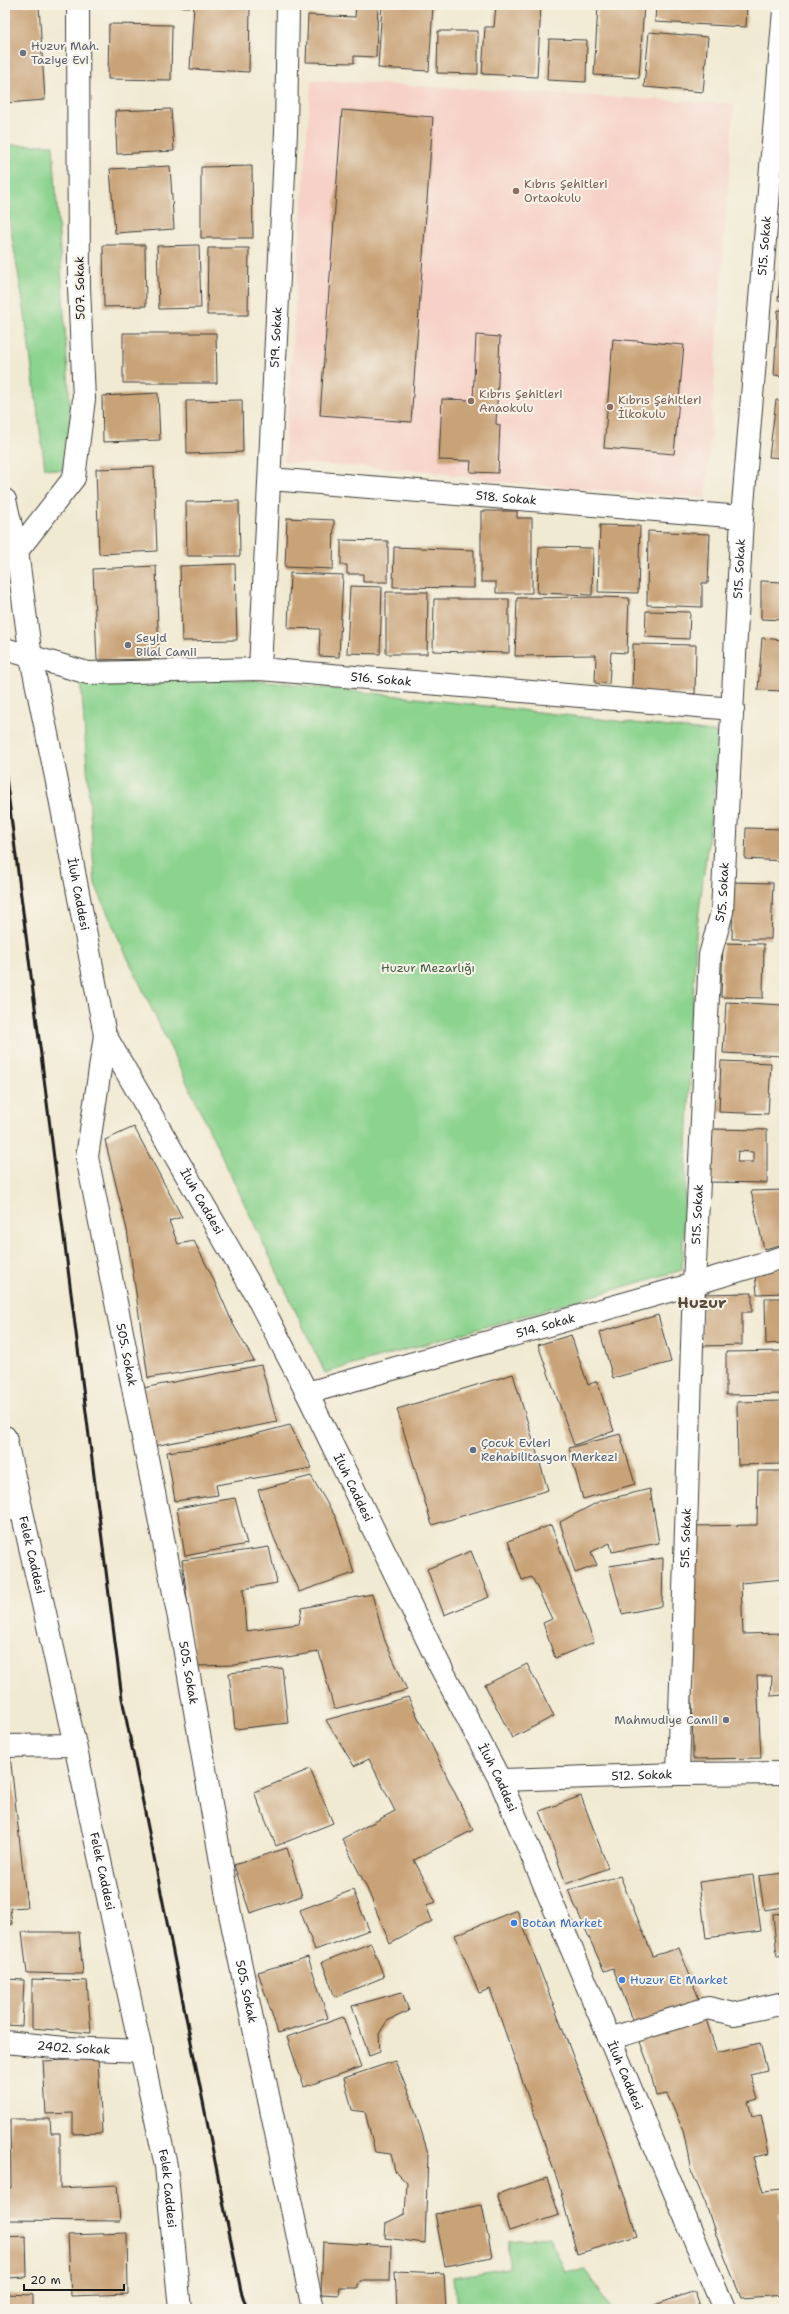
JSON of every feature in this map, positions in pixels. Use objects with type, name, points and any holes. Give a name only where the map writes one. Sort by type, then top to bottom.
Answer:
[{"type":"street","name":"507. Sokak","points":[[17,551],[74,478],[84,399],[79,287],[78,5]]},
{"type":"street","name":"519. Sokak","points":[[260,669],[286,132],[288,5]]},
{"type":"street","name":"515. Sokak","points":[[678,1774],[694,1284],[710,955],[722,912],[734,708],[742,517],[784,10]]},
{"type":"street","name":"518. Sokak","points":[[270,479],[742,517]]},
{"type":"street","name":"İluh Caddesi","points":[[5,500],[17,551],[31,658],[56,777],[106,1035],[256,1295],[307,1393],[439,1664],[500,1780],[724,2309]]},
{"type":"street","name":"516. Sokak","points":[[5,649],[31,658],[88,673],[260,669],[734,708]]},
{"type":"street","name":"505. Sokak","points":[[106,1035],[87,1157],[179,1618],[230,1914],[313,2309]]},
{"type":"street","name":"514. Sokak","points":[[307,1393],[694,1284],[784,1257]]},
{"type":"street","name":"Felek Caddesi","points":[[5,1437],[13,1509],[75,1744],[166,2166],[180,2309]]},
{"type":"street","points":[[5,1746],[75,1744]]},
{"type":"street","name":"512. Sokak","points":[[500,1780],[678,1774],[784,1773]]},
{"type":"street","points":[[609,2039],[708,2008],[734,2014],[784,2003]]},
{"type":"street","name":"2402. Sokak","points":[[5,2042],[65,2048],[142,2051]]},
{"type":"shaded area","name":"Kıbrıs Şehitleri Ortaokulu","points":[[311,80],[734,104],[706,498],[501,482],[427,471],[284,462]]},
{"type":"green space","points":[[5,145],[53,145],[72,435],[62,471],[45,468],[24,308],[5,195]]},
{"type":"green space","name":"Huzur Mezarlığı","points":[[81,679],[258,680],[722,733],[696,934],[682,1270],[325,1373],[121,944],[95,884]]},
{"type":"green space","points":[[549,2237],[565,2272],[586,2270],[610,2309],[457,2309],[454,2277],[508,2268],[509,2241]]},
{"type":"building","name":"Huzur Mah. Taziye Evi","points":[[5,5],[39,5],[45,100],[5,103]]},
{"type":"building","points":[[191,5],[191,7],[157,6]]},
{"type":"building","points":[[194,5],[250,5],[249,72],[190,69]]},
{"type":"building","points":[[356,5],[378,5],[376,57],[354,56],[354,63],[306,62],[308,15],[355,17]]},
{"type":"building","points":[[382,5],[433,5],[429,71],[378,68]]},
{"type":"building","points":[[496,5],[541,5],[537,77],[482,74],[485,27],[494,27]]},
{"type":"building","points":[[598,5],[644,5],[639,78],[594,75]]},
{"type":"building","points":[[656,5],[747,5],[746,27],[655,22]]},
{"type":"building","points":[[109,24],[172,25],[171,80],[108,79]]},
{"type":"building","points":[[438,31],[478,31],[478,74],[437,73]]},
{"type":"building","points":[[649,32],[708,37],[703,92],[644,87]]},
{"type":"building","points":[[549,39],[587,40],[586,82],[547,80]]},
{"type":"building","points":[[171,109],[174,151],[117,154],[115,111]]},
{"type":"building","points":[[342,110],[433,117],[411,422],[320,415]]},
{"type":"building","points":[[170,166],[174,229],[115,233],[110,169]]},
{"type":"building","points":[[252,166],[253,238],[201,238],[201,167]]},
{"type":"building","points":[[103,245],[145,245],[146,306],[104,307]]},
{"type":"building","points":[[199,245],[201,308],[159,309],[157,246]]},
{"type":"building","points":[[208,248],[249,248],[248,315],[207,315]]},
{"type":"building","points":[[781,268],[784,268],[784,301],[778,300]]},
{"type":"building","points":[[778,310],[784,311],[784,376],[774,375]]},
{"type":"building","points":[[123,333],[216,333],[217,383],[123,383]]},
{"type":"building","points":[[476,335],[500,337],[496,424],[500,425],[498,473],[470,472],[471,461],[439,460],[442,399],[473,400]]},
{"type":"building","points":[[613,339],[684,345],[674,454],[604,448]]},
{"type":"building","points":[[158,393],[160,440],[103,442],[102,396]]},
{"type":"building","points":[[242,400],[243,452],[187,454],[186,401]]},
{"type":"building","points":[[776,400],[784,401],[784,458],[769,457]]},
{"type":"building","points":[[154,467],[157,551],[99,554],[96,469]]},
{"type":"building","points":[[239,501],[240,556],[187,556],[186,502]]},
{"type":"building","points":[[481,511],[517,511],[517,518],[532,518],[532,593],[496,593],[496,582],[481,582]]},
{"type":"building","points":[[287,518],[334,520],[333,569],[285,567]]},
{"type":"building","points":[[600,525],[640,526],[638,593],[598,592]]},
{"type":"building","points":[[648,531],[710,534],[708,583],[702,583],[702,607],[647,605]]},
{"type":"building","points":[[341,540],[388,541],[388,582],[363,582],[363,574],[347,574],[347,565],[341,565]]},
{"type":"building","points":[[394,547],[474,550],[474,588],[393,587]]},
{"type":"building","points":[[539,547],[593,548],[592,595],[537,593]]},
{"type":"building","points":[[235,564],[237,640],[182,641],[180,566]]},
{"type":"building","points":[[156,566],[159,659],[97,660],[93,569]]},
{"type":"building","points":[[290,573],[343,575],[339,657],[319,656],[320,629],[288,628]]},
{"type":"building","points":[[761,581],[784,582],[784,620],[761,619]]},
{"type":"building","points":[[350,586],[382,587],[380,654],[347,653]]},
{"type":"building","points":[[386,592],[428,592],[427,654],[386,654]]},
{"type":"building","points":[[517,598],[629,598],[627,653],[611,652],[609,684],[595,683],[596,655],[515,656]]},
{"type":"building","points":[[434,599],[509,599],[509,653],[433,651]]},
{"type":"building","points":[[646,611],[690,612],[689,639],[645,637]]},
{"type":"building","points":[[762,638],[784,640],[784,691],[758,690]]},
{"type":"building","points":[[633,644],[696,645],[695,694],[632,692]]},
{"type":"building","points":[[746,828],[784,829],[784,861],[745,859]]},
{"type":"building","points":[[733,882],[773,883],[771,939],[732,939]]},
{"type":"building","points":[[723,943],[764,944],[763,998],[721,997]]},
{"type":"building","points":[[726,1002],[784,1005],[784,1056],[723,1053]]},
{"type":"building","points":[[721,1061],[771,1063],[768,1114],[719,1112]]},
{"type":"building","points":[[134,1127],[182,1217],[169,1221],[178,1244],[194,1241],[212,1276],[233,1324],[254,1361],[148,1378],[127,1230],[105,1140]]},
{"type":"building","points":[[709,1129],[767,1130],[767,1183],[708,1182]],"holes":[[[738,1151],[753,1152],[753,1162],[737,1162]]]},
{"type":"building","points":[[784,1190],[784,1244],[764,1249],[751,1191]]},
{"type":"building","points":[[784,1268],[784,1293],[757,1294],[755,1274]]},
{"type":"building","points":[[752,1293],[752,1312],[742,1312],[742,1345],[702,1346],[701,1294]]},
{"type":"building","points":[[765,1298],[784,1298],[784,1343],[766,1344]]},
{"type":"building","points":[[658,1315],[671,1362],[613,1378],[600,1332]]},
{"type":"building","points":[[571,1335],[588,1385],[597,1381],[614,1431],[574,1445],[538,1345]]},
{"type":"building","points":[[784,1351],[784,1394],[726,1395],[726,1352]]},
{"type":"building","points":[[261,1365],[277,1422],[154,1446],[143,1388]]},
{"type":"building","name":"Çocuk Evleri Rehabilitasyon Merkezi","points":[[513,1374],[548,1490],[432,1525],[397,1409]]},
{"type":"building","points":[[784,1401],[784,1464],[738,1465],[737,1402]]},
{"type":"building","points":[[290,1425],[312,1468],[216,1485],[218,1495],[175,1501],[167,1452],[206,1447]]},
{"type":"building","points":[[620,1434],[635,1484],[583,1499],[569,1448]]},
{"type":"building","points":[[758,1471],[784,1471],[784,1579],[741,1583],[743,1634],[784,1633],[784,1695],[771,1696],[772,1676],[757,1676],[761,1758],[693,1759],[689,1526],[757,1525]]},
{"type":"building","points":[[311,1476],[336,1518],[354,1573],[299,1592],[274,1538],[258,1490]]},
{"type":"building","points":[[650,1489],[659,1543],[612,1552],[610,1543],[591,1552],[597,1565],[575,1573],[560,1522],[600,1501]]},
{"type":"building","points":[[235,1498],[247,1544],[185,1556],[177,1508]]},
{"type":"building","points":[[551,1525],[594,1642],[555,1658],[543,1623],[552,1619],[532,1577],[522,1580],[508,1541]]},
{"type":"building","points":[[269,1547],[277,1583],[243,1589],[246,1631],[299,1624],[302,1608],[372,1594],[385,1641],[407,1690],[334,1709],[319,1652],[235,1665],[196,1666],[182,1560]]},
{"type":"building","points":[[471,1551],[489,1597],[444,1615],[427,1569]]},
{"type":"building","points":[[663,1558],[662,1606],[622,1614],[609,1566]]},
{"type":"building","points":[[527,1664],[554,1716],[512,1738],[485,1685]]},
{"type":"building","points":[[282,1668],[288,1723],[235,1729],[229,1673]]},
{"type":"building","points":[[408,1697],[473,1830],[414,1860],[436,1902],[426,1905],[432,1921],[390,1944],[366,1886],[342,1839],[395,1811],[369,1759],[354,1766],[326,1720]]},
{"type":"building","points":[[5,1755],[10,1755],[27,1907],[10,1908],[12,1924],[5,1924]]},
{"type":"building","points":[[310,1769],[333,1823],[276,1846],[254,1792]]},
{"type":"building","points":[[581,1796],[608,1868],[566,1884],[540,1811]]},
{"type":"building","points":[[287,1848],[302,1896],[250,1913],[234,1865]]},
{"type":"building","points":[[784,1873],[784,1907],[764,1910],[759,1876]]},
{"type":"building","points":[[753,1875],[761,1931],[706,1938],[699,1882]]},
{"type":"building","points":[[620,1876],[653,1956],[679,1948],[701,2004],[635,2025],[613,1968],[604,1971],[568,1890]]},
{"type":"building","points":[[353,1890],[369,1930],[315,1950],[300,1910]]},
{"type":"building","points":[[517,1910],[613,2161],[637,2236],[577,2254],[558,2182],[490,1989],[479,1993],[455,1935]]},
{"type":"building","points":[[784,1913],[784,1956],[777,1957],[773,1914]]},
{"type":"building","points":[[22,1932],[79,1932],[83,1974],[27,1973]]},
{"type":"building","points":[[371,1943],[384,1977],[335,1997],[322,1962]]},
{"type":"building","points":[[308,1957],[328,2018],[278,2033],[258,1972]]},
{"type":"building","points":[[5,1979],[24,1980],[22,2026],[5,2025]]},
{"type":"building","points":[[32,1979],[87,1981],[91,2033],[32,2028]]},
{"type":"building","points":[[402,1992],[409,2011],[387,2021],[379,2034],[380,2052],[369,2056],[352,2006]]},
{"type":"building","points":[[704,2013],[717,2053],[760,2043],[767,2070],[750,2074],[758,2099],[748,2102],[752,2116],[761,2114],[769,2154],[753,2157],[763,2192],[781,2190],[784,2213],[779,2215],[784,2237],[784,2295],[741,2298],[716,2235],[705,2202],[691,2170],[683,2130],[667,2094],[656,2096],[649,2066],[637,2034]]},
{"type":"building","points":[[343,2017],[361,2067],[304,2087],[287,2037]]},
{"type":"building","points":[[98,2059],[102,2133],[73,2134],[73,2113],[46,2114],[43,2061]]},
{"type":"building","points":[[395,2061],[412,2101],[428,2153],[425,2243],[385,2238],[386,2223],[405,2214],[407,2183],[395,2171],[391,2154],[375,2152],[365,2112],[352,2110],[344,2078]]},
{"type":"building","points":[[10,2119],[50,2119],[51,2133],[60,2133],[60,2188],[117,2185],[120,2221],[5,2220],[5,2188],[11,2188]]},
{"type":"building","points":[[547,2178],[559,2215],[509,2231],[497,2194]]},
{"type":"building","points":[[482,2205],[492,2257],[445,2266],[435,2214]]},
{"type":"building","points":[[127,2233],[128,2294],[71,2296],[68,2235]]},
{"type":"building","points":[[26,2236],[27,2277],[5,2278],[5,2237]]},
{"type":"building","points":[[323,2242],[391,2246],[390,2281],[360,2281],[357,2288],[340,2288],[339,2295],[321,2294]]},
{"type":"building","points":[[395,2271],[444,2273],[446,2309],[397,2309]]},
{"type":"building","points":[[695,2291],[701,2309],[649,2309],[649,2307]]},
{"type":"building","points":[[5,2294],[33,2295],[33,2309],[5,2309]]},
{"type":"railway","points":[[5,769],[122,1698],[241,2291],[247,2309]]},
{"type":"place","name":"Huzur Mah. Taziye Evi","points":[[23,53]]},
{"type":"place","name":"Kıbrıs Şehitleri Ortaokulu","points":[[516,191]]},
{"type":"place","name":"Kıbrıs Şehitleri Anaokulu","points":[[471,401]]},
{"type":"place","name":"Kıbrıs Şehitleri İlkokulu","points":[[610,407]]},
{"type":"place","name":"Seyid Bilal Camii","points":[[128,645]]},
{"type":"place","name":"Çocuk Evleri Rehabilitasyon Merkezi","points":[[473,1450]]},
{"type":"place","name":"Mahmudiye Camii","points":[[726,1720]]},
{"type":"place","name":"Botan Market","points":[[514,1923]]},
{"type":"place","name":"Huzur Et Market","points":[[622,1980]]},
{"type":"district","name":"Huzur","points":[[702,1302]]}]
